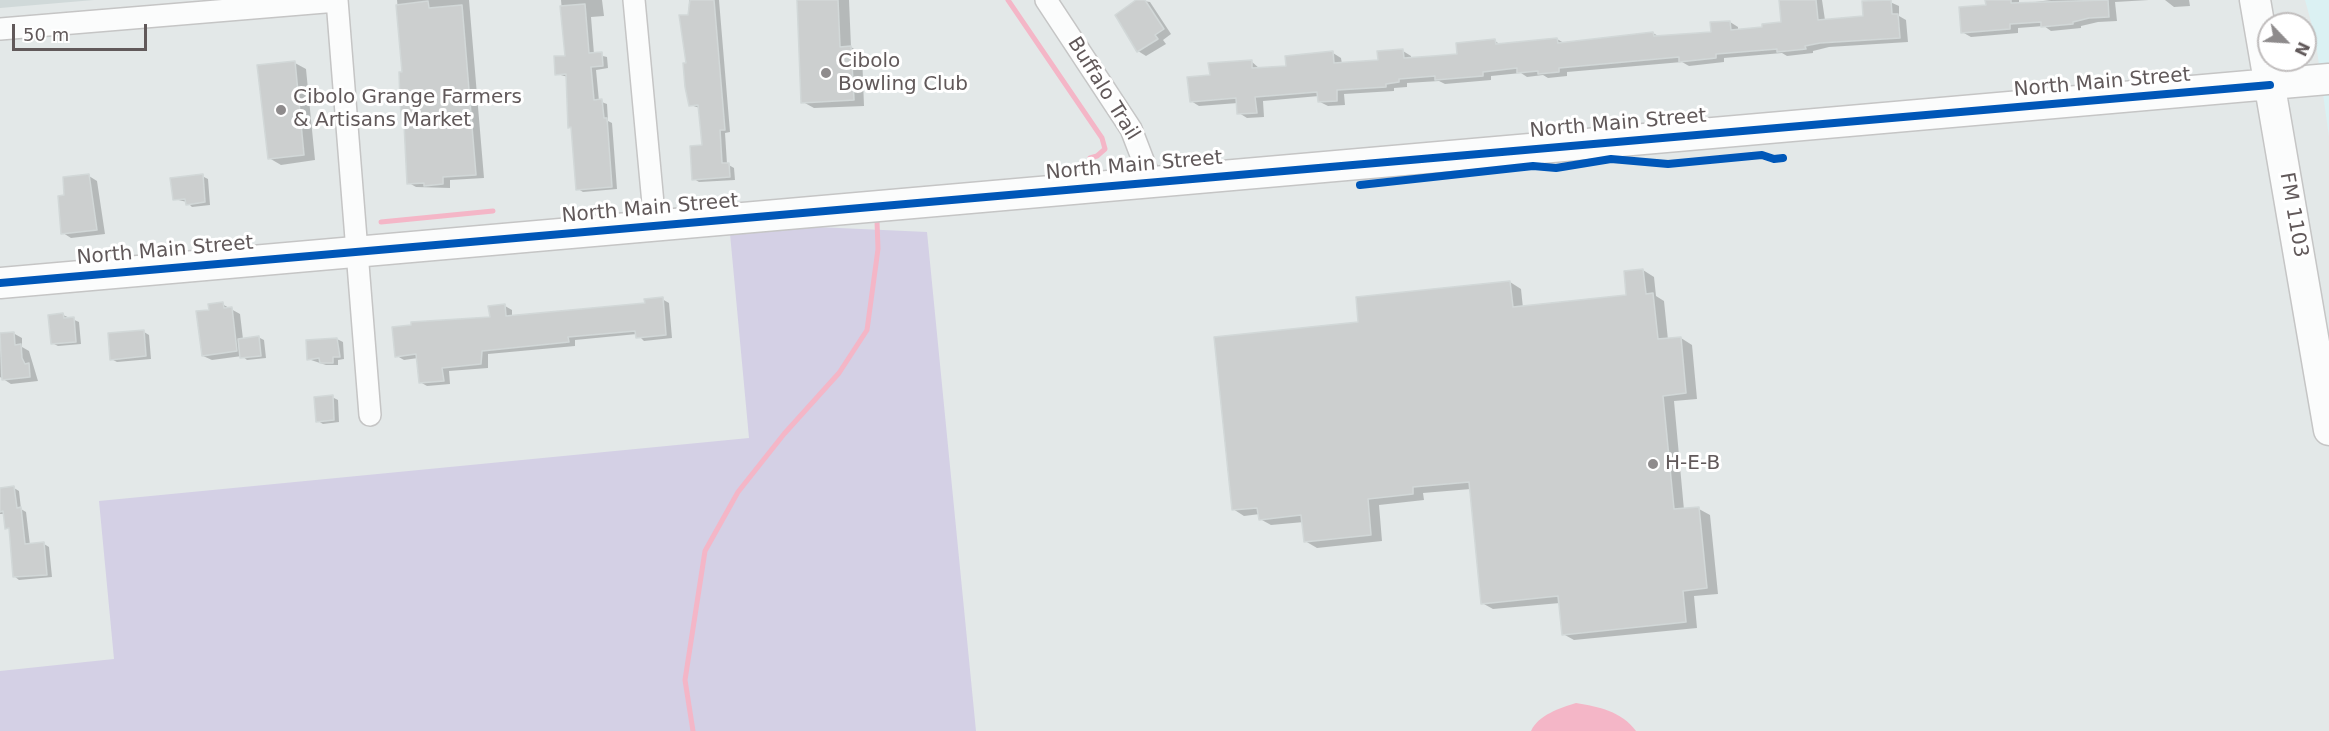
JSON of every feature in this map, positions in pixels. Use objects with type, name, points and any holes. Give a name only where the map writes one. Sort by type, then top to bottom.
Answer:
[{"type":"street","points":[[634,0],[655,225]]},
{"type":"street","name":"Buffalo Trail","points":[[1046,0],[1131,129],[1151,181]]},
{"type":"street","name":"FM 1103","points":[[2255,0],[2329,430]]},
{"type":"street","points":[[0,29],[337,1],[370,415]]},
{"type":"street","name":"North Main Street","points":[[0,283],[2329,79]]},
{"type":"shaded area","points":[[0,0],[94,0],[0,8]]},
{"type":"shaded area","points":[[2305,0],[2329,0],[2329,137],[2317,50],[2317,12],[2308,12]]},
{"type":"shaded area","points":[[729,223],[927,232],[976,731],[0,731],[0,671],[114,659],[99,501],[749,438]]},
{"type":"shaded area","points":[[1576,703],[1601,708],[1616,714],[1636,731],[1531,731],[1544,716]]},
{"type":"building","points":[[690,0],[714,0],[725,130],[720,130],[722,163],[729,163],[730,177],[692,180],[690,146],[702,145],[698,105],[689,106],[685,87],[683,63],[686,63],[679,15],[688,15]]},
{"type":"building","name":"Cibolo Bowling Club","points":[[797,0],[838,0],[840,47],[851,46],[854,100],[801,103]]},
{"type":"building","points":[[1136,0],[1145,0],[1164,29],[1155,35],[1158,39],[1137,52],[1115,15]]},
{"type":"building","points":[[1779,0],[1816,0],[1818,20],[1863,16],[1862,1],[1891,0],[1892,14],[1898,14],[1900,38],[1820,43],[1805,46],[1806,49],[1777,52],[1777,49],[1716,54],[1716,58],[1679,62],[1679,57],[1559,68],[1559,72],[1538,74],[1538,71],[1517,73],[1517,68],[1483,72],[1483,76],[1435,80],[1435,76],[1399,79],[1399,82],[1386,84],[1386,87],[1337,90],[1337,101],[1318,102],[1317,92],[1255,97],[1257,113],[1237,114],[1236,98],[1190,102],[1187,77],[1210,75],[1208,63],[1252,60],[1252,68],[1286,66],[1285,56],[1333,51],[1334,63],[1378,60],[1377,51],[1403,49],[1404,58],[1433,56],[1457,54],[1456,43],[1495,39],[1496,44],[1557,38],[1558,43],[1653,32],[1654,36],[1711,32],[1710,22],[1730,21],[1731,30],[1762,27],[1762,24],[1781,22]]},
{"type":"building","points":[[1985,0],[2011,0],[2011,3],[2108,0],[2109,17],[2089,18],[2073,22],[2073,24],[2041,27],[2041,22],[2010,24],[2010,29],[1961,33],[1959,7],[1986,5]]},
{"type":"building","points":[[428,1],[429,8],[462,5],[476,175],[443,177],[443,184],[424,186],[424,183],[407,184],[404,124],[402,124],[400,103],[399,72],[402,72],[396,5]]},
{"type":"building","points":[[585,4],[589,53],[602,52],[603,66],[591,67],[594,100],[602,99],[604,118],[607,118],[612,187],[576,190],[571,127],[568,128],[566,74],[555,75],[554,56],[565,56],[560,6]]},
{"type":"building","name":"Cibolo Grange Farmers & Artisans Market","points":[[295,61],[304,155],[268,159],[257,65]]},
{"type":"building","points":[[89,174],[97,230],[61,234],[58,196],[64,195],[63,177]]},
{"type":"building","points":[[203,174],[205,202],[186,205],[185,199],[173,200],[170,178]]},
{"type":"building","points":[[1643,269],[1646,294],[1653,293],[1658,339],[1681,337],[1686,393],[1663,396],[1674,509],[1699,507],[1707,588],[1683,591],[1686,622],[1562,635],[1558,596],[1481,604],[1469,482],[1413,487],[1413,494],[1368,499],[1371,535],[1304,542],[1301,515],[1259,520],[1257,508],[1232,510],[1214,337],[1358,322],[1356,297],[1510,281],[1513,307],[1626,295],[1624,271]]},
{"type":"building","points":[[663,297],[666,335],[636,338],[635,331],[568,337],[569,342],[482,351],[481,364],[442,368],[444,381],[419,383],[416,354],[395,357],[392,327],[411,325],[411,322],[490,317],[488,306],[505,304],[506,316],[645,303],[644,299]]},
{"type":"building","points":[[223,302],[224,308],[232,307],[237,351],[202,356],[196,311],[209,310],[208,304]]},
{"type":"building","points":[[63,313],[64,318],[74,317],[76,342],[51,344],[48,315]]},
{"type":"building","points":[[144,330],[146,356],[110,360],[108,333]]},
{"type":"building","points":[[14,332],[15,345],[21,344],[22,358],[25,364],[29,363],[30,377],[2,380],[0,333]]},
{"type":"building","points":[[259,336],[261,356],[240,358],[238,339]]},
{"type":"building","points":[[337,338],[340,357],[333,357],[333,363],[320,363],[319,358],[307,360],[306,340]]},
{"type":"building","points":[[333,395],[334,420],[316,422],[314,397]]},
{"type":"building","points":[[14,486],[17,508],[21,507],[25,544],[44,542],[47,575],[13,577],[9,528],[5,529],[3,511],[0,512],[0,488]]},
{"type":"waterway","points":[[1008,0],[1102,138],[1105,149],[1097,156],[1090,158]]},
{"type":"waterway","points":[[381,222],[493,211]]},
{"type":"waterway","points":[[693,731],[685,680],[705,551],[738,492],[784,434],[839,373],[867,330],[878,249],[877,221]]},
{"type":"cycle path","points":[[0,283],[2270,85]]},
{"type":"cycle path","points":[[1360,185],[1533,166],[1556,168],[1611,159],[1668,164],[1762,155],[1774,159],[1783,158]]},
{"type":"place","name":"Cibolo Bowling Club","points":[[826,73]]},
{"type":"place","name":"Cibolo Grange Farmers & Artisans Market","points":[[281,110]]},
{"type":"place","name":"H-E-B","points":[[1653,464]]}]
